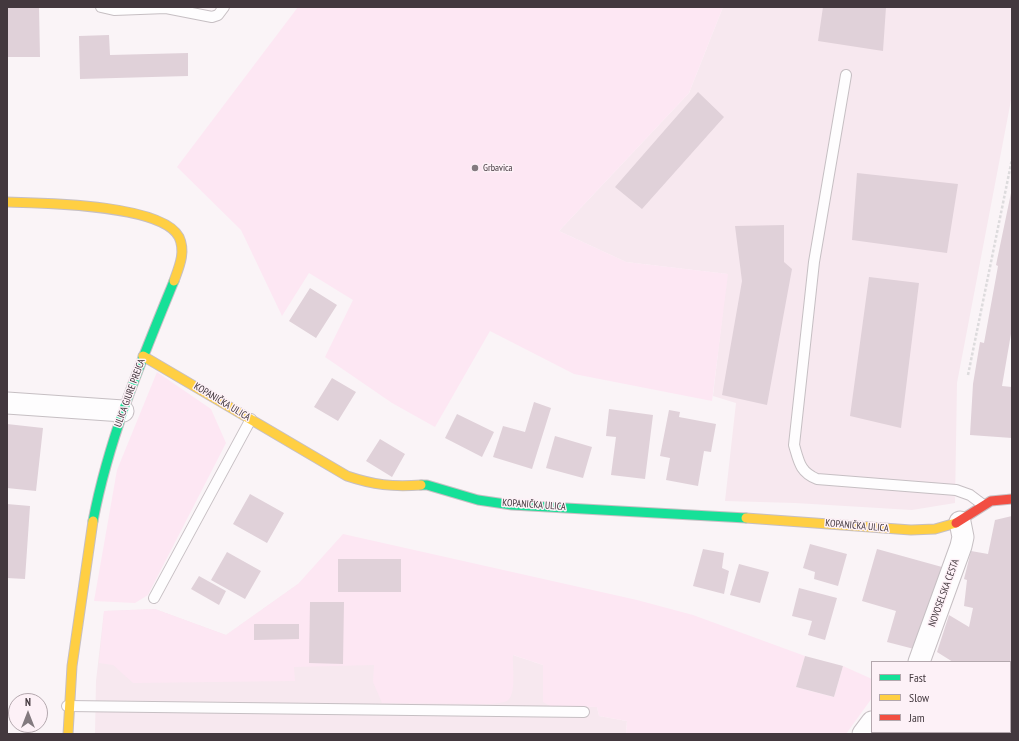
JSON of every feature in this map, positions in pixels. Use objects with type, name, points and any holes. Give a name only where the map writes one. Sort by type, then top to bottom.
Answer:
[{"type":"street","name":"ULICA GJURE PREJCA","points":[[7,202],[73,204],[136,213],[158,219],[175,231],[182,242],[181,262],[143,356],[109,455],[89,542],[67,706],[68,734]]},
{"type":"street","name":"KOPANIČKA ULICA","points":[[143,356],[347,476],[370,484],[392,487],[427,485],[478,500],[512,505],[828,523],[875,530],[935,530],[960,522]]},
{"type":"street","points":[[7,403],[123,411]]},
{"type":"street","points":[[960,522],[982,504],[991,500],[1012,499]]},
{"type":"street","name":"NOVOSELSKA CESTA","points":[[919,661],[961,546],[963,537],[960,522]]},
{"type":"street","points":[[863,734],[871,723]]},
{"type":"lane","points":[[100,7],[114,10],[166,8],[212,17],[218,15],[224,7]]},
{"type":"lane","points":[[846,75],[814,262],[794,445],[800,466],[808,475],[817,479],[956,490],[970,495],[982,504]]},
{"type":"lane","points":[[154,598],[251,419]]},
{"type":"lane","points":[[67,706],[584,712]]},
{"type":"path","points":[[968,375],[1012,160]]},
{"type":"shaded area","points":[[298,7],[723,7],[689,93],[559,231],[626,262],[728,274],[712,401],[574,374],[490,331],[435,427],[392,403],[325,357],[353,300],[309,273],[282,316],[241,230],[177,167]]},
{"type":"shaded area","points":[[723,7],[1012,7],[1012,95],[957,383],[955,503],[912,510],[795,503],[725,501],[736,403],[713,396],[727,274],[626,262],[559,231],[689,93]]},
{"type":"shaded area","points":[[157,372],[211,409],[226,443],[148,595],[135,603],[94,601],[117,470]]},
{"type":"shaded area","points":[[343,534],[637,600],[693,615],[805,656],[796,687],[834,697],[843,666],[871,679],[871,699],[846,734],[626,734],[627,721],[599,716],[597,707],[550,706],[543,702],[543,665],[513,655],[513,687],[510,698],[505,702],[491,704],[382,703],[373,682],[374,665],[294,667],[295,681],[133,683],[113,665],[99,663],[104,611],[155,609],[226,635],[298,584]]},
{"type":"shaded area","points":[[298,584],[543,665],[550,706],[597,707],[599,716],[627,721],[626,734],[95,734],[96,681],[104,611],[155,609],[226,635]]},
{"type":"building","points":[[7,7],[39,7],[40,57],[7,57]]},
{"type":"building","points":[[823,7],[886,7],[883,51],[818,41]]},
{"type":"building","points":[[109,35],[110,55],[188,53],[188,76],[80,79],[79,36]]},
{"type":"building","points":[[698,92],[724,117],[642,209],[615,187]]},
{"type":"building","points":[[857,173],[958,184],[947,253],[852,240]]},
{"type":"building","points":[[1011,193],[1012,328],[1002,386],[1012,387],[1012,438],[970,435],[973,384],[980,342],[984,343],[998,266],[996,265]]},
{"type":"building","points":[[784,225],[784,262],[792,269],[767,405],[722,395],[742,281],[735,226]]},
{"type":"building","points":[[869,277],[919,283],[901,428],[850,416]]},
{"type":"building","points":[[310,288],[337,305],[316,338],[289,321]]},
{"type":"building","points":[[332,378],[356,392],[338,421],[314,407]]},
{"type":"building","points":[[534,402],[551,408],[532,469],[493,457],[503,426],[525,432]]},
{"type":"building","points":[[609,409],[653,415],[645,479],[611,475],[616,437],[606,436]]},
{"type":"building","points":[[669,410],[680,412],[679,417],[716,424],[711,452],[704,451],[698,486],[666,480],[670,458],[660,456]]},
{"type":"building","points":[[457,414],[494,432],[482,457],[445,438]]},
{"type":"building","points":[[7,424],[43,428],[36,491],[7,488]]},
{"type":"building","points":[[555,436],[592,447],[583,478],[546,468]]},
{"type":"building","points":[[380,439],[405,454],[392,477],[366,461]]},
{"type":"building","points":[[250,494],[284,513],[267,543],[233,524]]},
{"type":"building","points":[[7,504],[30,506],[25,579],[7,578]]},
{"type":"building","points":[[1012,516],[1011,674],[1011,661],[951,661],[937,652],[949,615],[969,627],[973,608],[964,606],[967,580],[964,579],[971,551],[988,554],[995,520]]},
{"type":"building","points":[[810,544],[847,554],[838,586],[814,579],[815,572],[803,568]]},
{"type":"building","points":[[703,549],[724,553],[722,568],[729,571],[724,594],[693,586]]},
{"type":"building","points":[[877,549],[942,567],[918,650],[887,642],[896,611],[862,601]]},
{"type":"building","points":[[227,552],[261,571],[245,599],[211,580]]},
{"type":"building","points":[[338,559],[401,559],[401,592],[338,592]]},
{"type":"building","points":[[739,564],[769,572],[760,603],[730,595]]},
{"type":"building","points":[[199,576],[226,591],[219,605],[191,589]]},
{"type":"building","points":[[799,588],[837,598],[825,640],[808,635],[812,621],[792,616]]},
{"type":"building","points":[[310,602],[344,602],[343,664],[309,663]]},
{"type":"building","points":[[254,624],[299,624],[299,639],[254,640]]},
{"type":"building","points":[[805,656],[843,666],[834,697],[796,687]]},
{"type":"building","points":[[880,733],[956,733],[955,734]]},
{"type":"traffic: fast","points":[[93,521],[117,429],[174,281]]},
{"type":"traffic: fast","points":[[421,485],[427,485],[478,500],[512,505],[746,518]]},
{"type":"traffic: slow","points":[[7,202],[46,203],[100,208],[150,218],[168,226],[179,237],[182,248],[181,259],[174,281]]},
{"type":"traffic: slow","points":[[143,356],[347,476],[383,485],[421,485]]},
{"type":"traffic: slow","points":[[746,518],[911,530],[935,529],[956,523]]},
{"type":"traffic: slow","points":[[68,734],[72,666],[93,521]]},
{"type":"traffic: jam","points":[[956,523],[991,501],[1012,499]]},
{"type":"place","name":"Grbavica","points":[[475,168]]}]
